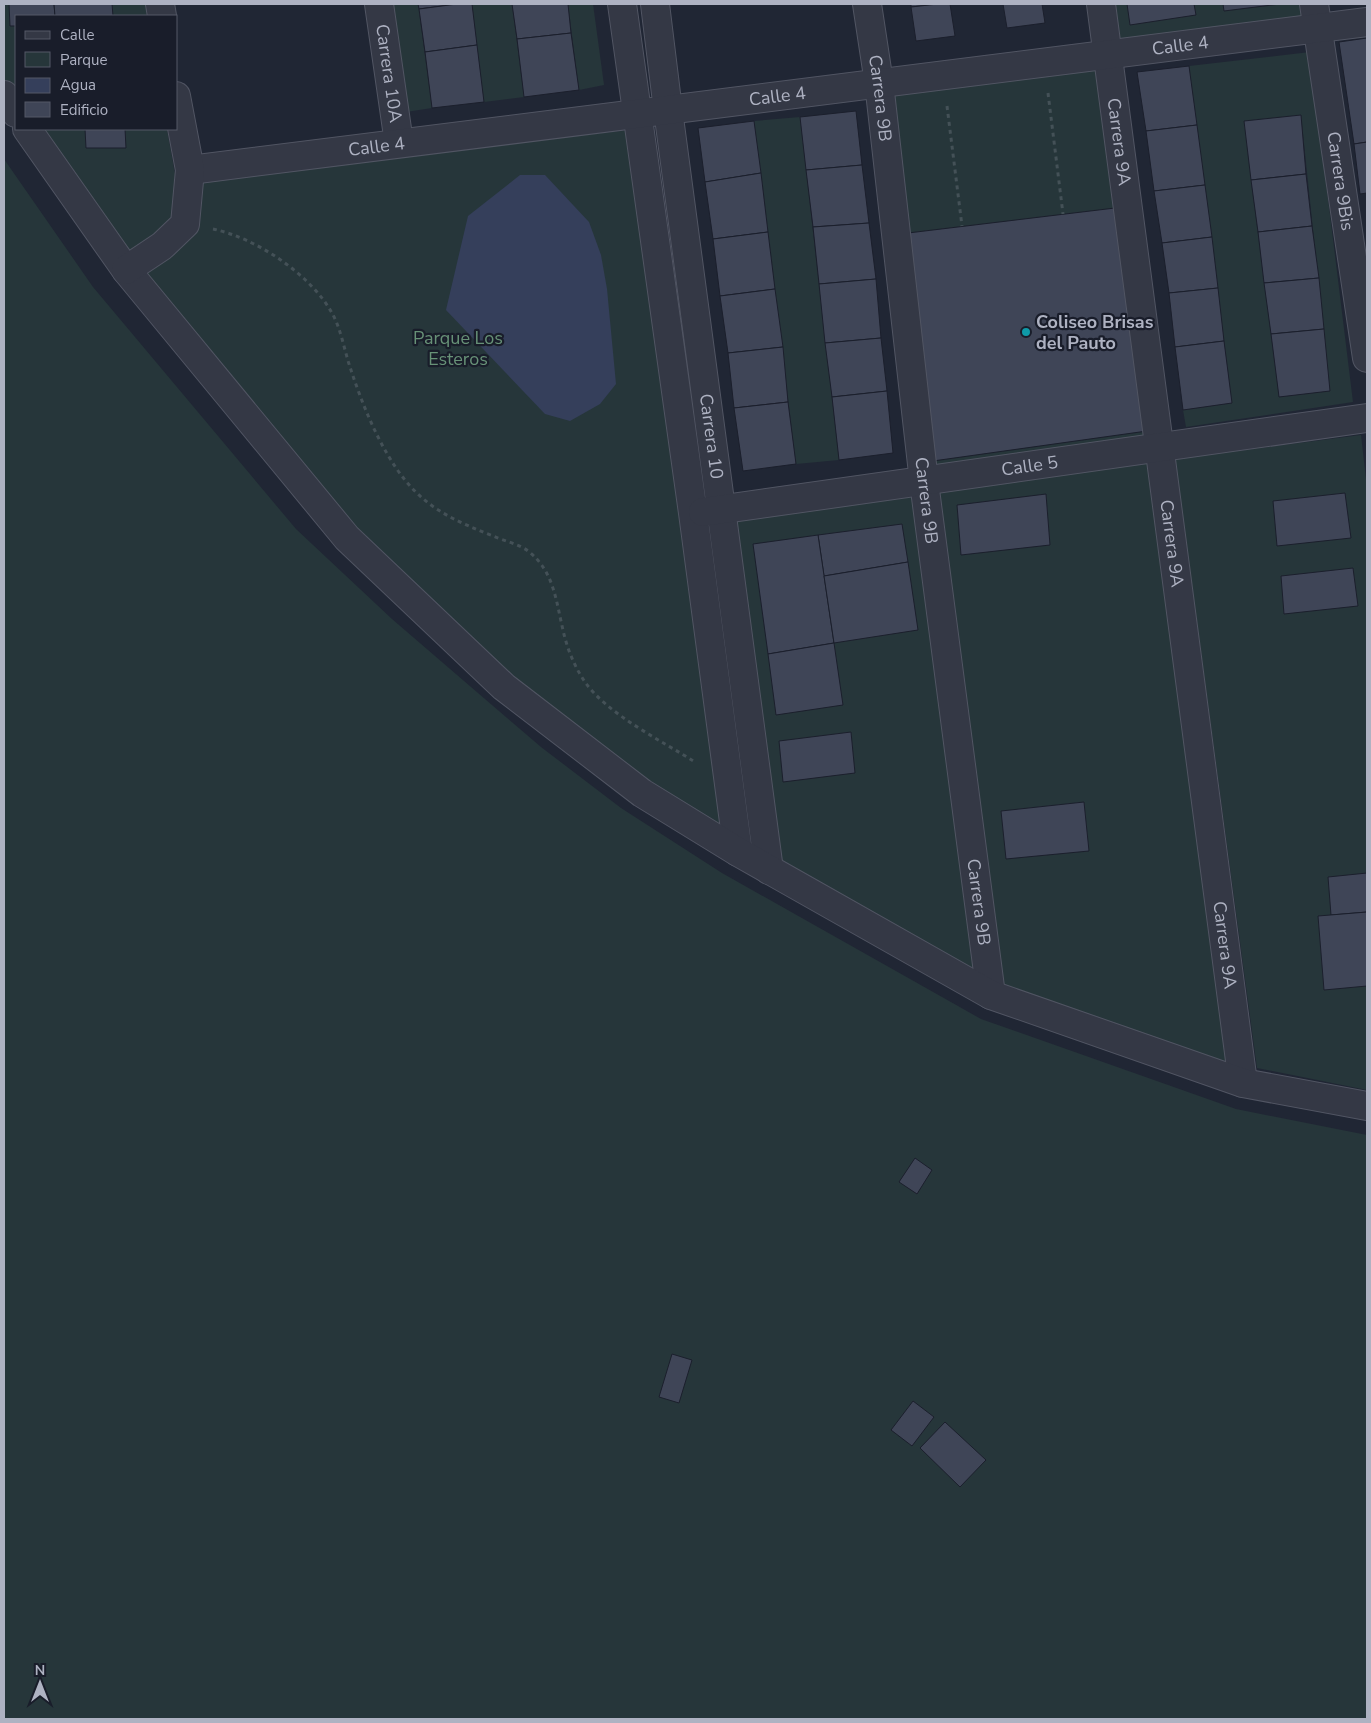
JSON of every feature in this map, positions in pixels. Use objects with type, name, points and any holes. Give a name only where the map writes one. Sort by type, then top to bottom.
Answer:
[{"type":"street","name":"Carrera 10A","points":[[379,4],[399,143]]},
{"type":"street","name":"Carrera 10","points":[[622,4],[738,852]]},
{"type":"street","name":"Carrera 10","points":[[655,4],[769,870]]},
{"type":"street","name":"Carrera 9B","points":[[867,4],[879,83],[924,482],[991,996]]},
{"type":"street","name":"Carrera 9A","points":[[1101,4],[1243,1083]]},
{"type":"street","name":"Calle 4","points":[[190,170],[1107,54],[1316,16],[1367,22]]},
{"type":"street","name":"Carrera 9Bis","points":[[1316,16],[1367,358]]},
{"type":"street","points":[[4,96],[15,112]]},
{"type":"street","points":[[126,270],[162,246],[185,224],[190,170],[178,107]]},
{"type":"street","points":[[28,130],[126,270],[347,538],[504,686],[642,793],[738,852],[991,996],[1243,1083],[1367,1106]]},
{"type":"street","name":"Calle 5","points":[[693,514],[1367,418]]},
{"type":"path","points":[[1044,62],[1064,214]]},
{"type":"path","points":[[943,75],[962,226]]},
{"type":"path","points":[[185,224],[222,231],[263,249],[285,263],[321,297],[332,314],[361,399],[389,456],[405,479],[424,501],[448,517],[528,551],[544,568],[552,582],[571,658],[586,683],[608,707],[729,782]]},
{"type":"green space","points":[[4,4],[145,4],[147,15],[15,15],[15,96],[4,79]]},
{"type":"green space","points":[[391,4],[418,4],[432,108],[406,112]]},
{"type":"green space","points":[[472,4],[512,4],[524,97],[484,102]]},
{"type":"green space","points":[[568,4],[593,4],[604,85],[579,90]]},
{"type":"green space","points":[[1110,4],[1306,4],[1308,18],[1115,42]]},
{"type":"green space","points":[[1310,52],[1353,402],[1186,427],[1183,410],[1232,403],[1189,66]],"holes":[[[1301,115],[1330,391],[1279,397],[1251,180]]]},
{"type":"green space","points":[[1102,62],[1152,439],[930,469],[887,89]]},
{"type":"green space","points":[[800,117],[839,460],[796,464],[754,121]]},
{"type":"green space","points":[[40,130],[167,130],[175,174],[172,219],[157,234],[128,256]]},
{"type":"green space","name":"Parque Los Esteros","points":[[631,130],[723,835],[586,743],[351,533],[137,270],[167,252],[197,175]]},
{"type":"green space","points":[[4,159],[93,287],[296,529],[392,619],[471,687],[541,747],[621,808],[722,873],[981,1019],[1236,1109],[1367,1135],[1367,1719],[4,1719]]},
{"type":"green space","points":[[1361,435],[1367,488],[1367,1090],[1257,1068],[1175,459]]},
{"type":"green space","points":[[1155,454],[1238,1075],[995,992],[927,485]]},
{"type":"green space","points":[[913,497],[977,974],[781,863],[734,521]]},
{"type":"water","points":[[520,175],[545,175],[589,222],[601,255],[607,289],[616,384],[600,404],[570,421],[545,414],[446,310],[468,216]]},
{"type":"building","points":[[9,4],[54,4],[55,15],[15,15],[15,26],[10,26]]},
{"type":"building","points":[[54,4],[112,4],[113,15],[55,15]]},
{"type":"building","points":[[418,4],[457,4],[419,9]]},
{"type":"building","points":[[472,4],[477,45],[425,52],[419,9]]},
{"type":"building","points":[[512,4],[568,4],[571,33],[517,39]]},
{"type":"building","points":[[911,4],[938,4],[911,7]]},
{"type":"building","points":[[950,4],[955,36],[916,41],[911,7]]},
{"type":"building","points":[[1003,4],[1042,4],[1045,23],[1007,28]]},
{"type":"building","points":[[1127,4],[1194,4],[1196,15],[1130,25]]},
{"type":"building","points":[[1223,4],[1280,4],[1224,11]]},
{"type":"building","points":[[571,33],[579,90],[524,97],[517,39]]},
{"type":"building","points":[[1367,38],[1367,142],[1354,144],[1339,42]]},
{"type":"building","points":[[477,45],[484,102],[432,108],[425,52]]},
{"type":"building","points":[[1189,66],[1197,125],[1146,131],[1137,72]]},
{"type":"building","points":[[856,111],[862,165],[806,170],[800,117]]},
{"type":"building","points":[[1301,115],[1306,174],[1251,180],[1244,121]]},
{"type":"building","points":[[754,121],[761,173],[705,182],[698,128]]},
{"type":"building","points":[[1197,125],[1205,185],[1154,191],[1146,131]]},
{"type":"building","points":[[85,130],[125,130],[126,148],[86,148]]},
{"type":"building","points":[[1367,142],[1367,193],[1360,194],[1354,144]]},
{"type":"building","points":[[862,165],[869,223],[813,227],[806,170]]},
{"type":"building","points":[[761,173],[768,232],[713,239],[705,182]]},
{"type":"building","points":[[1306,174],[1312,226],[1258,232],[1251,180]]},
{"type":"building","points":[[1205,185],[1212,237],[1162,243],[1154,191]]},
{"type":"building","name":"Coliseo Brisas del Pauto","points":[[1115,208],[1147,431],[933,461],[908,233]]},
{"type":"building","points":[[869,223],[876,279],[819,284],[813,227]]},
{"type":"building","points":[[1312,226],[1319,278],[1264,283],[1258,232]]},
{"type":"building","points":[[768,232],[775,289],[720,296],[713,239]]},
{"type":"building","points":[[1212,237],[1218,288],[1169,293],[1162,243]]},
{"type":"building","points":[[1319,278],[1324,329],[1271,334],[1264,283]]},
{"type":"building","points":[[876,279],[881,338],[825,343],[819,284]]},
{"type":"building","points":[[1218,288],[1224,341],[1175,347],[1169,293]]},
{"type":"building","points":[[775,289],[783,347],[728,353],[720,296]]},
{"type":"building","points":[[1324,329],[1330,391],[1279,397],[1271,334]]},
{"type":"building","points":[[881,338],[887,391],[832,397],[825,343]]},
{"type":"building","points":[[1224,341],[1232,403],[1183,410],[1175,347]]},
{"type":"building","points":[[783,347],[788,402],[734,408],[728,353]]},
{"type":"building","points":[[887,391],[893,453],[839,460],[832,397]]},
{"type":"building","points":[[788,402],[796,464],[743,471],[734,408]]},
{"type":"building","points":[[1345,493],[1351,538],[1277,546],[1273,501]]},
{"type":"building","points":[[1046,494],[1050,545],[961,555],[957,505]]},
{"type":"building","points":[[902,524],[908,562],[824,576],[818,535]]},
{"type":"building","points":[[818,535],[834,643],[768,654],[753,544]]},
{"type":"building","points":[[908,562],[918,630],[834,643],[824,576]]},
{"type":"building","points":[[1353,568],[1358,606],[1284,614],[1281,576]]},
{"type":"building","points":[[834,643],[843,705],[776,715],[768,654]]},
{"type":"building","points":[[851,732],[855,773],[783,782],[779,741]]},
{"type":"building","points":[[1084,802],[1089,851],[1006,859],[1001,811]]},
{"type":"building","points":[[1367,873],[1367,912],[1331,915],[1328,877]]},
{"type":"building","points":[[1367,912],[1367,986],[1324,990],[1318,916]]},
{"type":"building","points":[[915,1158],[932,1170],[917,1194],[899,1182]]},
{"type":"building","points":[[672,1354],[692,1360],[679,1403],[659,1397]]},
{"type":"building","points":[[913,1401],[934,1417],[912,1446],[891,1430]]},
{"type":"building","points":[[945,1422],[986,1460],[960,1487],[920,1448]]},
{"type":"place","name":"Coliseo Brisas del Pauto","points":[[1026,332]]}]
